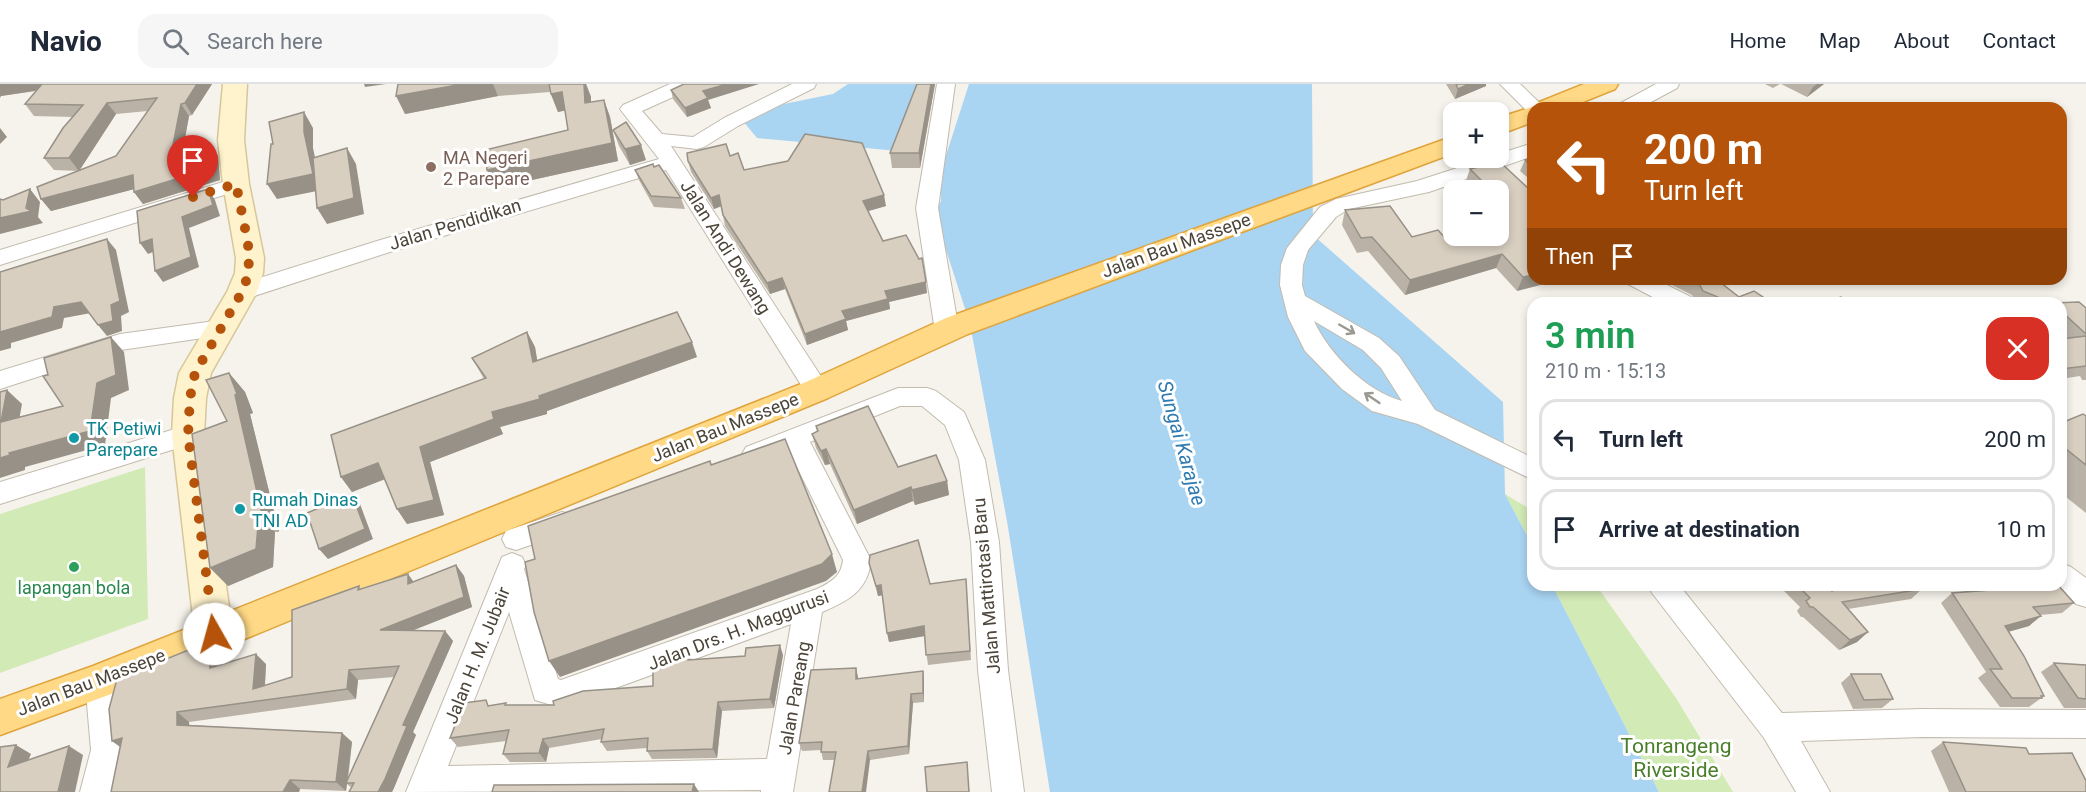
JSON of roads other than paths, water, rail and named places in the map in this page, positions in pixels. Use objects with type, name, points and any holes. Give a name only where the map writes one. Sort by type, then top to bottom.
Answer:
[{"type":"highway","points":[[1561,102],[1606,84]]},
{"type":"highway","points":[[1509,109],[1518,94]]},
{"type":"highway","name":"Jalan Bau Massepe","points":[[0,717],[100,681],[214,634],[509,528],[952,328],[1443,148]]},
{"type":"main road","points":[[214,634],[188,435],[190,398],[195,373],[242,292],[249,273],[250,258],[236,184],[231,140],[235,84]]},
{"type":"street","name":"Jalan Andi Dewang","points":[[686,84],[630,109],[656,139],[816,390]]},
{"type":"street","points":[[656,139],[697,144],[731,122],[807,84]]},
{"type":"street","points":[[946,84],[927,208],[930,235],[952,328]]},
{"type":"street","points":[[1637,102],[1670,84]]},
{"type":"street","points":[[1509,160],[1527,151]]},
{"type":"street","name":"Jalan Pendidikan","points":[[242,292],[406,239],[671,162]]},
{"type":"street","points":[[1490,168],[1422,188],[1343,204],[1328,212],[1298,248],[1292,266],[1292,285],[1313,345],[1351,383],[1380,404],[1426,417],[1527,467]]},
{"type":"street","points":[[0,258],[236,184]]},
{"type":"street","points":[[1648,285],[1671,297]]},
{"type":"street","points":[[1296,300],[1371,344],[1390,362],[1426,417]]},
{"type":"street","points":[[0,380],[120,342],[222,328]]},
{"type":"street","name":"Jalan Mattirotasi Baru","points":[[795,438],[898,397],[927,397],[955,419],[972,460],[985,542],[993,670],[1008,792]]},
{"type":"street","points":[[0,493],[188,435]]},
{"type":"street","points":[[727,464],[795,438]]},
{"type":"street","name":"Jalan Drs. H. Maggurusi","points":[[511,570],[542,681],[546,690],[556,694],[568,693],[833,594],[853,582],[857,573],[857,560],[795,438]]},
{"type":"street","points":[[509,528],[582,515]]},
{"type":"street","name":"Jalan H. M. Jubair","points":[[424,787],[511,570],[509,528]]},
{"type":"street","points":[[2067,579],[2086,595]]},
{"type":"street","points":[[1667,591],[1775,728],[1815,792]]},
{"type":"street","name":"Jalan Pareang","points":[[779,783],[809,604]]},
{"type":"street","points":[[96,792],[107,750],[100,681]]},
{"type":"street","points":[[1775,728],[1922,723],[2086,724]]},
{"type":"street","points":[[424,787],[779,783]]},
{"type":"water","points":[[848,84],[924,84],[898,151],[757,138],[743,121],[774,106],[833,94]]},
{"type":"water","name":"Sungai Karajae","points":[[969,84],[1312,84],[1313,235],[1503,402],[1505,494],[1527,536],[1527,591],[1555,591],[1659,792],[1050,792],[1007,521],[970,324],[934,213],[941,201],[940,174]]},
{"type":"place","name":"MA Negeri 2 Parepare","points":[[431,167]]},
{"type":"place","name":"TK Petiwi Parepare","points":[[74,438]]},
{"type":"place","name":"Rumah Dinas TNI AD","points":[[240,509]]},
{"type":"place","name":"lapangan bola","points":[[74,567]]},
{"type":"park label","name":"Tonrangeng Riverside","points":[[1676,758]]}]
